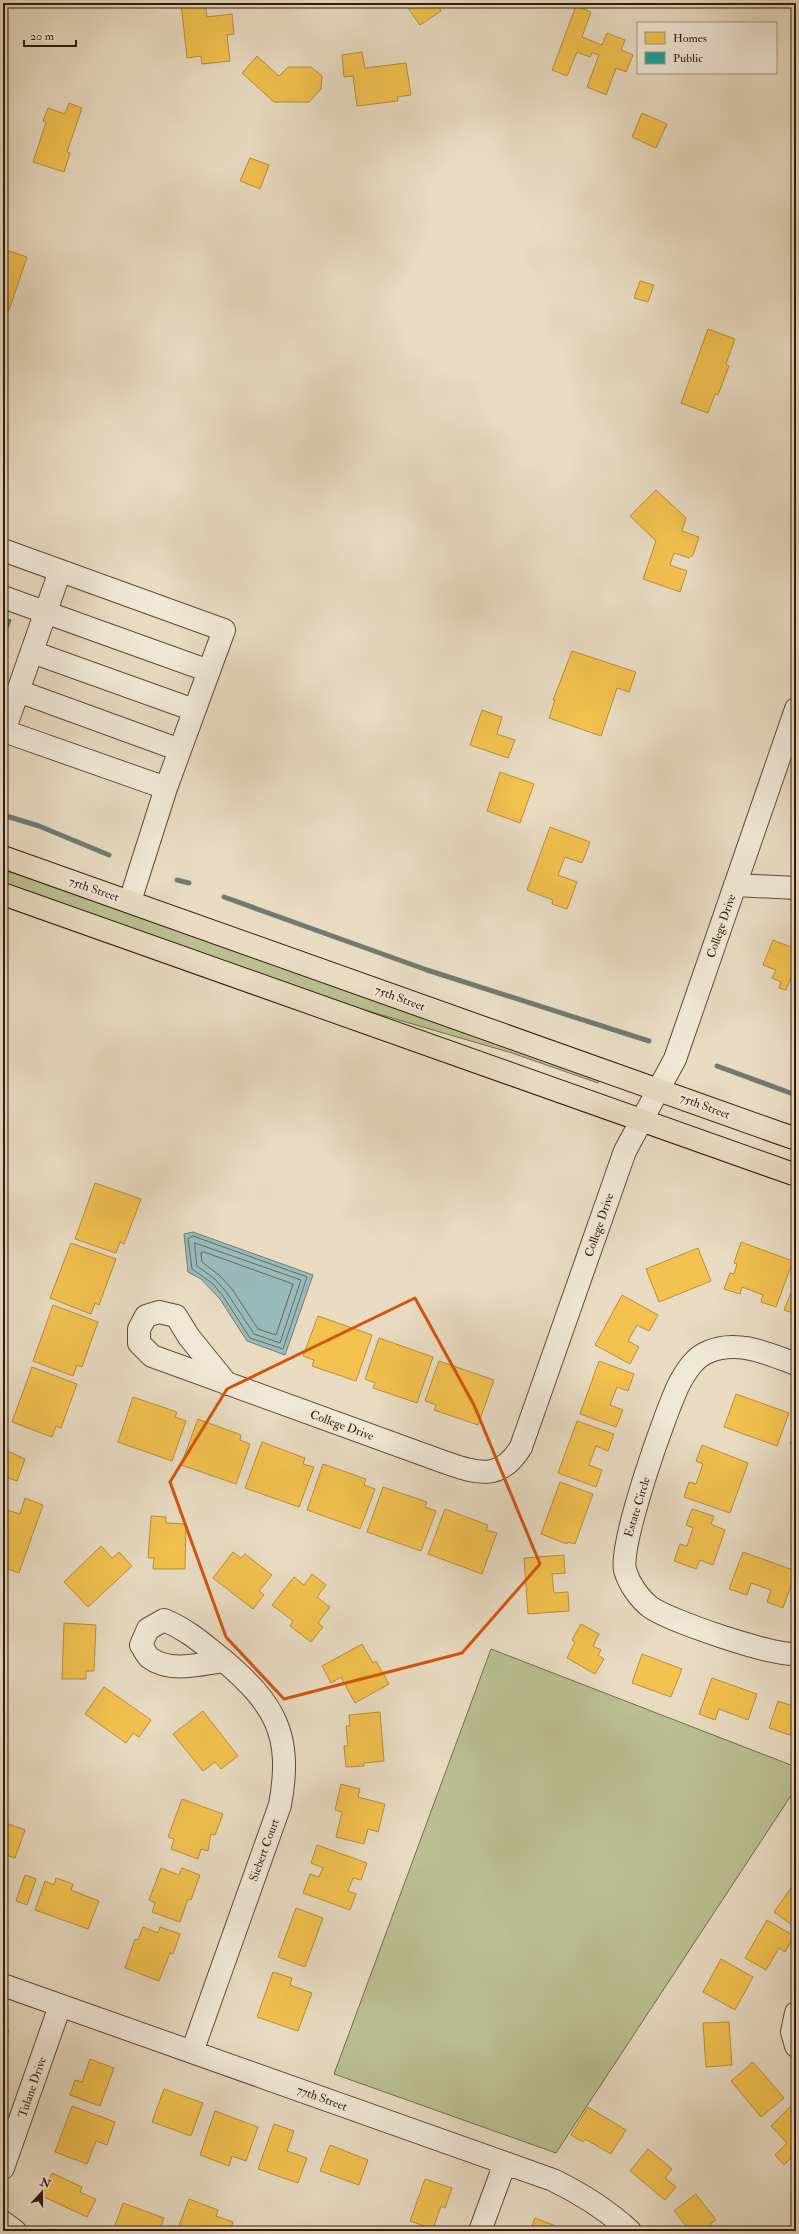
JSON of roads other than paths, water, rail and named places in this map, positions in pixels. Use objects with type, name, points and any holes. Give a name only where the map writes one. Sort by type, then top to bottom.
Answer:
[{"type":"main road","name":"75th Street","points":[[3,857],[796,1139]]},
{"type":"main road","points":[[3,894],[796,1176]]},
{"type":"street","points":[[3,550],[224,630],[166,788],[130,901]]},
{"type":"street","points":[[60,571],[4,732],[166,788]]},
{"type":"street","points":[[3,597],[209,671]]},
{"type":"street","points":[[32,652],[194,710]]},
{"type":"street","points":[[18,691],[180,750]]},
{"type":"street","name":"College Drive","points":[[228,1384],[474,1472],[485,1472],[505,1466],[514,1459],[520,1447],[625,1151],[675,1059],[796,709]]},
{"type":"street","points":[[735,885],[796,888]]},
{"type":"street","name":"Estate Circle","points":[[796,1364],[763,1352],[739,1347],[715,1350],[696,1360],[680,1383],[671,1404],[629,1526],[624,1561],[631,1584],[640,1597],[657,1611],[757,1648],[796,1654]]},
{"type":"street","name":"Siebert Court","points":[[192,2052],[280,1805],[285,1778],[283,1745],[277,1723],[269,1709],[249,1682],[224,1661]]},
{"type":"street","name":"77th Street","points":[[3,1985],[553,2180],[583,2195],[614,2216],[630,2231]]},
{"type":"street","name":"Tulane Drive","points":[[3,2168],[60,2006]]},
{"type":"street","points":[[796,2013],[792,2032],[796,2046]]},
{"type":"street","points":[[480,2231],[505,2163]]},
{"type":"street","points":[[3,2222],[15,2231]]},
{"type":"water","points":[[193,1232],[313,1275],[285,1355],[247,1341],[220,1299],[201,1279],[188,1272],[184,1234]]},
{"type":"waterway","points":[[3,815],[39,826],[109,855]]},
{"type":"waterway","points":[[177,880],[189,883]]},
{"type":"waterway","points":[[224,897],[427,970],[649,1041]]},
{"type":"waterway","points":[[717,1066],[796,1095]]}]
